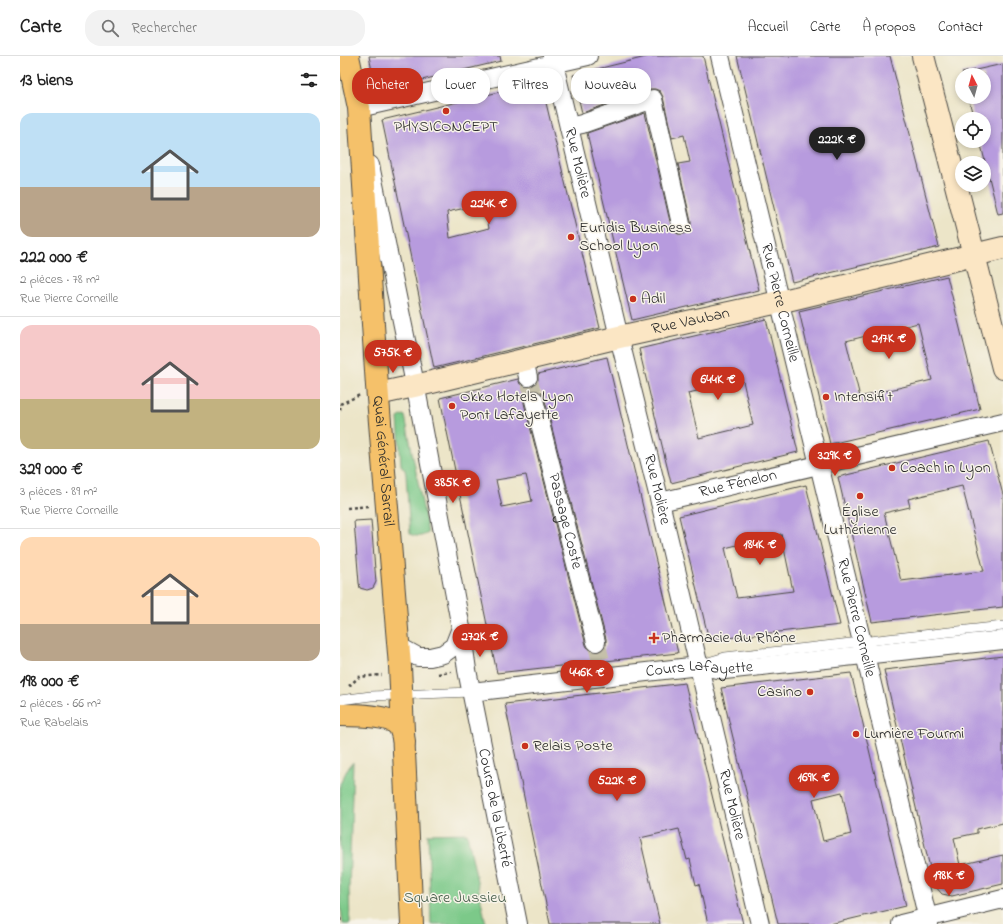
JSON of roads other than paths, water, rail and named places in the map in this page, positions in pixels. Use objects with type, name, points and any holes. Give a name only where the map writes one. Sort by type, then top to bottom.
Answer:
[{"type":"main road","name":"Quai Général Sarrail","points":[[348,56],[359,108],[369,395],[398,646],[402,695],[412,924]]},
{"type":"main road","points":[[340,715],[362,715],[393,722],[401,731],[404,742]]},
{"type":"street","points":[[359,108],[553,60],[588,56]]},
{"type":"street","name":"Rue Pierre Corneille","points":[[720,56],[820,466],[928,921]]},
{"type":"street","points":[[923,56],[1003,368]]},
{"type":"street","name":"Rue Molière","points":[[553,60],[760,924]]},
{"type":"street","points":[[569,127],[582,124],[653,99],[681,224]]},
{"type":"street","name":"Quai Général Sarrail","points":[[359,108],[415,386],[461,628],[471,692]]},
{"type":"street","name":"Rue Vauban","points":[[369,395],[526,368],[619,337],[779,302],[1003,248]]},
{"type":"street","name":"Passage Coste","points":[[534,400],[596,642]]},
{"type":"street","name":"Rue Fénelon","points":[[660,502],[820,466],[1003,422]]},
{"type":"street","points":[[398,646],[418,657],[430,657],[443,654],[454,646],[461,628]]},
{"type":"street","name":"Cours Lafayette","points":[[471,692],[699,666],[725,670],[864,649],[1003,640]]},
{"type":"street","name":"Cours de la Liberté","points":[[471,692],[518,924]]},
{"type":"street","points":[[901,924],[928,921],[1003,899]]},
{"type":"lane","points":[[864,649],[1003,626]]},
{"type":"lane","name":"Cours Lafayette","points":[[340,700],[371,696],[471,692]]},
{"type":"tunnel","points":[[528,377],[534,400]]},
{"type":"tunnel","points":[[596,642],[601,661]]},
{"type":"place","name":"PHYSICONCEPT","points":[[446,111]]},
{"type":"place","name":"Euridis Business School Lyon","points":[[571,237]]},
{"type":"place","name":"Adil","points":[[633,299]]},
{"type":"place","name":"Intensifit","points":[[826,397]]},
{"type":"place","name":"Okko Hotels Lyon Pont Lafayette","points":[[452,406]]},
{"type":"place","name":"Coach in Lyon","points":[[892,468]]},
{"type":"place","name":"Église Luthérienne","points":[[860,496]]},
{"type":"place","name":"Pharmacie du Rhône","points":[[654,638]]},
{"type":"place","name":"Casino","points":[[810,692]]},
{"type":"place","name":"Lumière Fourmi","points":[[856,734]]},
{"type":"place","name":"Relais Poste","points":[[525,746]]},
{"type":"park label","name":"Square Jussieu","points":[[455,898]]}]
